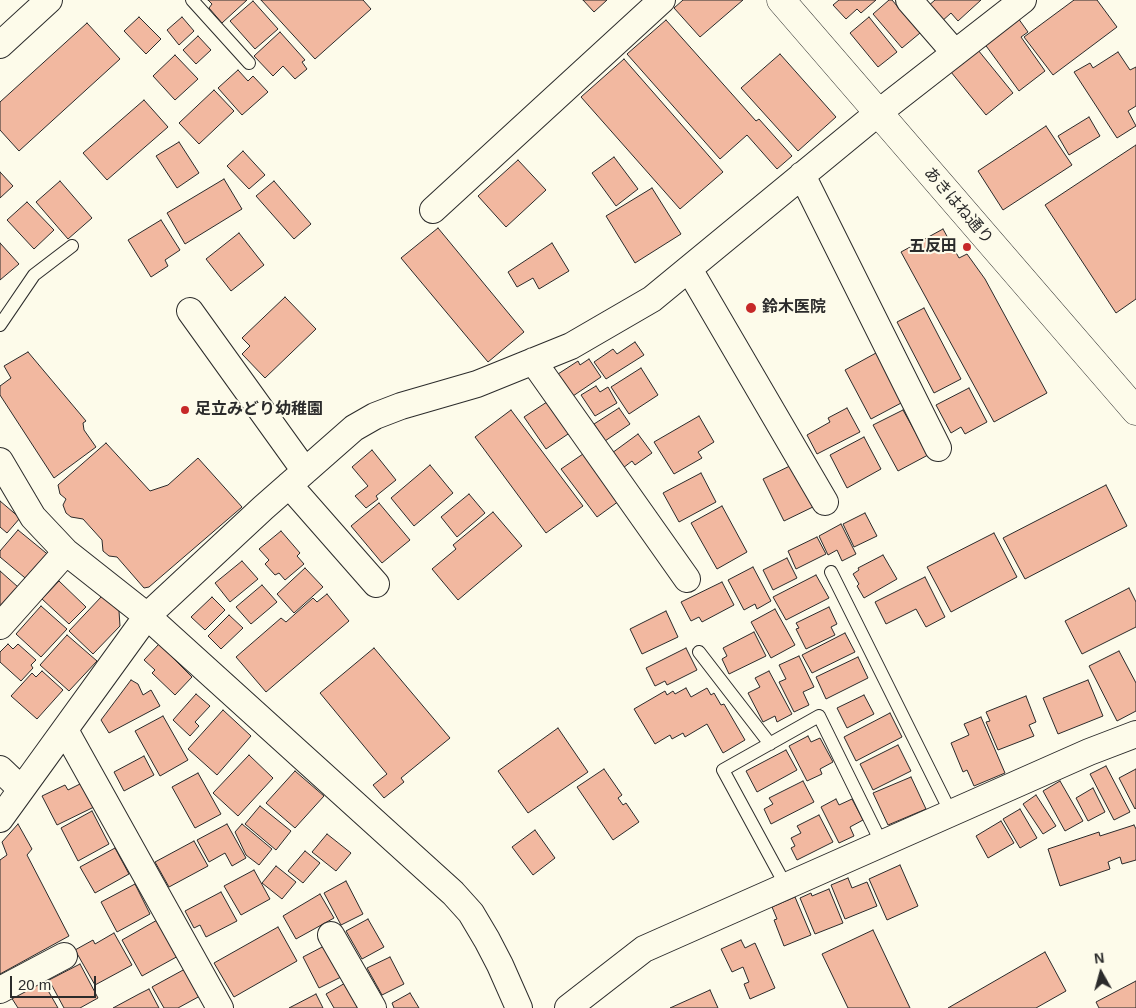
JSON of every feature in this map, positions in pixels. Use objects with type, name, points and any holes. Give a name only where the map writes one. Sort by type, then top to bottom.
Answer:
[{"type":"street","points":[[0,45],[49,0]]},
{"type":"street","points":[[432,210],[662,0]]},
{"type":"street","name":"あきはね通り","points":[[781,0],[1136,412]]},
{"type":"street","points":[[909,0],[955,53]]},
{"type":"street","points":[[0,819],[146,616],[354,428],[375,416],[401,406],[477,384],[571,346],[652,299],[878,113],[1023,0]]},
{"type":"street","points":[[802,175],[938,448]]},
{"type":"street","points":[[689,269],[825,502]]},
{"type":"street","points":[[190,311],[297,478],[376,584]]},
{"type":"street","points":[[533,361],[688,579]]},
{"type":"street","points":[[1,466],[33,517],[66,552],[146,616],[453,893],[471,913],[487,940],[519,1008]]},
{"type":"street","points":[[0,626],[66,552]]},
{"type":"street","points":[[65,730],[220,1008]]},
{"type":"street","points":[[568,1008],[644,950],[1089,752],[1136,734]]},
{"type":"street","points":[[0,769],[21,790]]},
{"type":"street","points":[[331,935],[373,1008]]},
{"type":"street","points":[[0,990],[64,956]]},
{"type":"lane","points":[[192,0],[249,63]]},
{"type":"lane","points":[[0,325],[34,275],[72,246]]},
{"type":"lane","points":[[831,572],[951,813]]},
{"type":"lane","points":[[699,652],[770,744]]},
{"type":"lane","points":[[786,886],[723,770],[819,716],[882,844]]},
{"type":"building","points":[[208,0],[247,0],[222,23],[209,8],[212,4]]},
{"type":"building","points":[[261,0],[363,0],[371,9],[315,59]]},
{"type":"building","points":[[583,0],[607,0],[594,12]]},
{"type":"building","points":[[683,0],[743,0],[700,37],[674,8]]},
{"type":"building","points":[[839,0],[876,0],[861,13],[857,9],[846,19],[833,5]]},
{"type":"building","points":[[889,0],[892,0],[920,33],[902,48],[873,14]]},
{"type":"building","points":[[935,0],[981,0],[958,21],[951,13],[941,22],[927,7]]},
{"type":"building","points":[[1074,0],[1097,0],[1117,27],[1053,75],[1024,37]]},
{"type":"building","points":[[253,1],[278,29],[255,49],[230,21]]},
{"type":"building","points":[[139,17],[161,39],[146,54],[124,31]]},
{"type":"building","points":[[182,17],[194,31],[179,45],[167,30]]},
{"type":"building","points":[[869,17],[897,52],[878,67],[850,33]]},
{"type":"building","points":[[1018,18],[1028,32],[1021,37],[1045,71],[1019,91],[984,43]]},
{"type":"building","points":[[666,20],[756,121],[759,119],[792,156],[777,169],[747,135],[720,159],[627,54]]},
{"type":"building","points":[[87,23],[120,59],[19,151],[0,130],[0,102]]},
{"type":"building","points":[[280,32],[305,60],[302,62],[307,69],[295,79],[283,66],[273,76],[254,56]]},
{"type":"building","points":[[198,36],[211,50],[196,64],[183,50]]},
{"type":"building","points":[[978,50],[1013,93],[986,115],[951,72]]},
{"type":"building","points":[[1118,52],[1130,70],[1136,67],[1136,106],[1128,111],[1136,126],[1117,138],[1074,72],[1090,63],[1093,68]]},
{"type":"building","points":[[780,54],[836,117],[798,151],[741,88]]},
{"type":"building","points":[[175,55],[198,79],[175,100],[153,76]]},
{"type":"building","points":[[624,59],[723,172],[680,209],[581,97]]},
{"type":"building","points":[[238,70],[248,81],[253,76],[268,92],[242,115],[218,88]]},
{"type":"building","points":[[214,90],[234,111],[199,144],[179,123]]},
{"type":"building","points":[[144,100],[168,127],[107,180],[83,153]]},
{"type":"building","points":[[1089,117],[1100,136],[1069,155],[1058,136]]},
{"type":"building","points":[[1046,126],[1072,165],[1003,210],[978,171]]},
{"type":"building","points":[[179,142],[199,173],[177,188],[156,156]]},
{"type":"building","points":[[1136,145],[1136,299],[1116,313],[1045,205]]},
{"type":"building","points":[[243,151],[265,175],[249,189],[227,166]]},
{"type":"building","points":[[614,157],[638,189],[616,206],[592,173]]},
{"type":"building","points":[[518,160],[546,190],[506,227],[478,196]]},
{"type":"building","points":[[0,172],[13,186],[0,198]]},
{"type":"building","points":[[224,179],[242,209],[185,244],[167,213]]},
{"type":"building","points":[[60,181],[92,218],[68,239],[36,202]]},
{"type":"building","points":[[274,181],[311,224],[294,239],[256,196]]},
{"type":"building","points":[[652,188],[681,234],[635,263],[606,216]]},
{"type":"building","points":[[27,202],[54,230],[34,249],[7,220]]},
{"type":"building","points":[[161,220],[180,250],[165,260],[168,266],[151,277],[128,240]]},
{"type":"building","points":[[438,228],[524,332],[488,362],[401,258]]},
{"type":"building","points":[[943,229],[959,258],[967,254],[985,279],[1047,393],[994,422],[901,252]]},
{"type":"building","points":[[239,233],[264,265],[231,291],[206,259]]},
{"type":"building","points":[[0,243],[19,264],[0,280]]},
{"type":"building","points":[[552,243],[569,271],[539,289],[533,278],[517,287],[508,272]]},
{"type":"building","points":[[285,297],[316,329],[265,378],[242,354],[250,346],[242,338]]},
{"type":"building","points":[[924,308],[961,379],[934,393],[897,322]]},
{"type":"building","points":[[635,342],[644,355],[606,379],[594,362],[613,349],[617,354]]},
{"type":"building","points":[[28,352],[86,421],[83,423],[84,430],[96,447],[54,478],[0,395],[0,386],[11,378],[4,366]]},
{"type":"building","points":[[876,353],[903,402],[871,419],[845,370]]},
{"type":"building","points":[[589,359],[601,377],[573,396],[558,374],[578,361],[580,365]]},
{"type":"building","points":[[641,368],[658,395],[629,414],[611,387]]},
{"type":"building","points":[[596,386],[600,392],[608,387],[617,403],[595,416],[581,395]]},
{"type":"building","points":[[969,388],[987,422],[965,434],[961,427],[951,433],[936,405]]},
{"type":"building","points":[[550,400],[571,432],[546,449],[524,417]]},
{"type":"building","points":[[619,408],[630,424],[605,441],[594,424]]},
{"type":"building","points":[[847,408],[860,432],[817,454],[807,435],[830,422],[828,418]]},
{"type":"building","points":[[511,410],[583,506],[546,533],[475,437]]},
{"type":"building","points":[[903,410],[928,455],[898,471],[873,425]]},
{"type":"building","points":[[699,416],[714,442],[698,452],[702,458],[674,474],[654,442]]},
{"type":"building","points":[[638,434],[652,453],[635,465],[632,461],[623,468],[612,453]]},
{"type":"building","points":[[864,437],[881,469],[847,488],[830,455]]},
{"type":"building","points":[[106,443],[150,491],[168,485],[198,458],[242,507],[149,587],[144,588],[117,557],[109,556],[103,551],[102,540],[83,519],[71,517],[66,513],[63,505],[66,499],[60,494],[58,485]]},
{"type":"building","points":[[372,450],[396,480],[376,496],[378,499],[366,508],[355,496],[368,486],[352,467]]},
{"type":"building","points":[[583,454],[619,501],[597,517],[561,469]]},
{"type":"building","points":[[796,463],[817,505],[784,521],[763,479]]},
{"type":"building","points":[[430,465],[453,493],[414,526],[391,498]]},
{"type":"building","points":[[701,473],[716,502],[679,522],[663,493]]},
{"type":"building","points":[[1106,485],[1127,526],[1025,579],[1003,538]]},
{"type":"building","points":[[469,494],[485,513],[457,537],[441,517]]},
{"type":"building","points":[[0,501],[20,518],[7,533],[0,527]]},
{"type":"building","points":[[379,503],[410,540],[382,563],[351,526]]},
{"type":"building","points":[[722,506],[747,552],[717,569],[691,523]]},
{"type":"building","points":[[493,512],[522,546],[458,600],[432,569],[456,549],[453,545]]},
{"type":"building","points":[[865,513],[877,536],[854,547],[843,524]]},
{"type":"building","points":[[841,524],[856,554],[842,561],[837,550],[828,555],[819,536]]},
{"type":"building","points":[[18,530],[51,557],[30,582],[0,557],[0,551]]},
{"type":"building","points":[[281,531],[300,553],[297,556],[304,564],[285,580],[279,573],[275,575],[265,564],[269,560],[259,549]]},
{"type":"building","points":[[994,533],[1017,577],[951,612],[927,567]]},
{"type":"building","points":[[817,537],[826,554],[796,569],[788,551]]},
{"type":"building","points":[[883,555],[897,579],[864,598],[853,574],[859,570],[858,568]]},
{"type":"building","points":[[787,558],[797,578],[773,590],[763,570]]},
{"type":"building","points":[[242,561],[258,579],[230,602],[215,583]]},
{"type":"building","points":[[753,567],[771,601],[757,609],[755,604],[744,610],[728,580]]},
{"type":"building","points":[[305,568],[323,587],[294,613],[277,594]]},
{"type":"building","points":[[0,571],[18,587],[0,608]]},
{"type":"building","points":[[816,575],[829,598],[786,620],[773,597]]},
{"type":"building","points":[[925,577],[945,617],[926,627],[916,609],[886,624],[875,602]]},
{"type":"building","points":[[59,581],[86,607],[69,624],[42,599]]},
{"type":"building","points":[[722,582],[734,605],[702,622],[699,617],[691,621],[681,602]]},
{"type":"building","points":[[262,585],[277,602],[251,624],[236,607]]},
{"type":"building","points":[[1129,588],[1136,602],[1136,627],[1082,654],[1065,621]]},
{"type":"building","points":[[327,594],[349,621],[266,692],[236,657],[281,618],[286,622],[313,598],[317,602]]},
{"type":"building","points":[[102,596],[119,611],[120,626],[93,654],[69,631]]},
{"type":"building","points":[[212,597],[225,610],[205,630],[191,617]]},
{"type":"building","points":[[41,606],[67,629],[41,657],[16,634]]},
{"type":"building","points":[[829,607],[837,624],[831,627],[835,635],[806,649],[796,629],[799,628],[796,623]]},
{"type":"building","points":[[775,609],[795,645],[771,658],[751,622]]},
{"type":"building","points":[[666,611],[678,637],[642,654],[630,629]]},
{"type":"building","points":[[229,615],[243,628],[221,649],[208,636]]},
{"type":"building","points":[[754,632],[766,656],[729,674],[722,659],[727,656],[723,648]]},
{"type":"building","points":[[845,633],[855,652],[812,673],[802,655]]},
{"type":"building","points":[[67,635],[97,661],[69,691],[40,665]]},
{"type":"building","points":[[8,644],[13,649],[18,644],[36,660],[31,665],[33,668],[21,681],[0,662],[0,652]]},
{"type":"building","points":[[159,644],[192,677],[175,695],[152,673],[155,670],[144,660]]},
{"type":"building","points":[[374,648],[450,738],[401,778],[404,782],[384,798],[373,785],[387,774],[320,693]]},
{"type":"building","points":[[686,648],[697,670],[667,685],[665,681],[655,686],[646,668]]},
{"type":"building","points":[[1119,651],[1136,683],[1136,711],[1117,721],[1089,666]]},
{"type":"building","points":[[799,656],[814,687],[803,692],[809,705],[794,712],[779,682],[786,679],[779,665]]},
{"type":"building","points":[[858,657],[868,678],[826,699],[816,677]]},
{"type":"building","points":[[42,671],[63,690],[37,719],[11,696],[32,673],[36,677]]},
{"type":"building","points":[[769,671],[792,714],[777,722],[775,716],[763,722],[748,693],[760,687],[755,678]]},
{"type":"building","points":[[131,680],[138,684],[143,695],[151,690],[160,706],[109,733],[101,720]]},
{"type":"building","points":[[1088,680],[1103,716],[1058,734],[1043,698]]},
{"type":"building","points":[[686,688],[691,697],[707,688],[711,695],[714,693],[721,705],[724,704],[745,740],[723,753],[707,724],[685,737],[683,733],[672,739],[670,735],[655,744],[634,709],[665,691],[667,695],[673,691],[675,694]]},
{"type":"building","points":[[196,694],[210,706],[195,722],[199,726],[190,736],[173,720]]},
{"type":"building","points":[[864,695],[874,714],[847,728],[837,708]]},
{"type":"building","points":[[1026,696],[1036,722],[1029,725],[1034,736],[998,750],[986,722],[990,721],[986,712]]},
{"type":"building","points":[[223,710],[251,736],[217,775],[188,749]]},
{"type":"building","points":[[890,713],[902,737],[856,761],[844,737]]},
{"type":"building","points":[[163,716],[188,760],[160,776],[135,731]]},
{"type":"building","points":[[981,717],[1005,773],[974,786],[967,770],[963,772],[951,743],[969,735],[964,724]]},
{"type":"building","points":[[558,728],[588,772],[528,813],[498,771]]},
{"type":"building","points":[[808,736],[811,742],[820,738],[833,762],[820,769],[822,774],[807,781],[789,746]]},
{"type":"building","points":[[898,745],[911,771],[873,790],[860,764]]},
{"type":"building","points":[[786,750],[797,770],[757,792],[746,771]]},
{"type":"building","points":[[249,755],[273,778],[238,816],[213,793]]},
{"type":"building","points":[[144,756],[154,775],[124,791],[114,772]]},
{"type":"building","points":[[1106,766],[1130,812],[1114,820],[1090,774]]},
{"type":"building","points":[[604,769],[622,795],[618,798],[623,805],[626,803],[639,822],[613,840],[577,787]]},
{"type":"building","points":[[1136,769],[1136,808],[1135,809],[1119,778]]},
{"type":"building","points":[[295,771],[324,796],[295,828],[266,803]]},
{"type":"building","points":[[198,773],[221,814],[195,828],[172,787]]},
{"type":"building","points":[[911,777],[926,809],[888,825],[873,793]]},
{"type":"building","points":[[803,781],[814,802],[771,824],[764,809],[773,804],[769,798]]},
{"type":"building","points":[[1060,781],[1083,821],[1065,831],[1043,791]]},
{"type":"building","points":[[82,783],[94,807],[57,825],[42,796],[65,785],[68,790]]},
{"type":"building","points":[[1093,788],[1105,812],[1088,821],[1076,798]]},
{"type":"building","points":[[1036,795],[1056,826],[1043,834],[1023,804]]},
{"type":"building","points":[[836,799],[839,805],[852,799],[863,820],[850,827],[854,836],[839,843],[821,807]]},
{"type":"building","points":[[260,806],[291,831],[276,850],[245,824]]},
{"type":"building","points":[[1020,809],[1037,838],[1020,848],[1003,819]]},
{"type":"building","points":[[92,811],[109,844],[78,861],[61,828]]},
{"type":"building","points":[[819,815],[833,842],[797,860],[791,848],[795,846],[791,838],[801,833],[797,826]]},
{"type":"building","points":[[1001,821],[1014,843],[988,858],[976,836]]},
{"type":"building","points":[[18,824],[32,849],[27,855],[69,936],[0,974],[0,860],[7,855],[2,842]]},
{"type":"building","points":[[227,824],[246,858],[232,866],[225,853],[209,862],[197,840]]},
{"type":"building","points":[[242,824],[272,849],[259,865],[246,855],[235,832]]},
{"type":"building","points":[[1134,825],[1136,829],[1136,860],[1122,864],[1120,857],[1108,862],[1110,869],[1060,886],[1048,849],[1099,832],[1100,836]]},
{"type":"building","points":[[535,830],[555,858],[533,875],[512,847]]},
{"type":"building","points":[[327,834],[351,853],[336,871],[312,852]]},
{"type":"building","points":[[194,841],[208,866],[169,887],[155,862]]},
{"type":"building","points":[[115,848],[129,874],[95,893],[80,867]]},
{"type":"building","points":[[305,851],[320,863],[303,883],[288,871]]},
{"type":"building","points":[[900,865],[918,906],[887,920],[869,879]]},
{"type":"building","points":[[276,866],[296,882],[282,899],[262,883]]},
{"type":"building","points":[[254,870],[270,899],[241,915],[224,886]]},
{"type":"building","points":[[848,878],[852,888],[867,882],[877,906],[845,919],[831,885]]},
{"type":"building","points":[[346,881],[363,914],[341,925],[324,893]]},
{"type":"building","points":[[135,884],[150,914],[117,932],[101,902]]},
{"type":"building","points":[[829,889],[843,923],[815,934],[800,898],[811,893],[812,896]]},
{"type":"building","points":[[221,892],[237,921],[206,937],[200,925],[194,928],[185,911]]},
{"type":"building","points":[[320,894],[334,918],[296,939],[283,916]]},
{"type":"building","points":[[795,897],[811,935],[784,946],[774,920],[777,919],[772,907]]},
{"type":"building","points":[[159,919],[180,955],[142,976],[122,940]]},
{"type":"building","points":[[368,919],[384,947],[362,959],[346,931]]},
{"type":"building","points":[[278,927],[297,961],[234,997],[214,963]]},
{"type":"building","points":[[873,930],[910,1008],[848,1008],[822,954]]},
{"type":"building","points":[[114,933],[132,965],[95,985],[75,950],[93,940],[95,944]]},
{"type":"building","points":[[741,940],[745,948],[755,943],[775,988],[750,999],[744,984],[749,982],[743,967],[732,972],[721,949]]},
{"type":"building","points":[[326,945],[343,976],[319,988],[303,957]]},
{"type":"building","points":[[1045,952],[1066,991],[1036,1008],[948,1008]]},
{"type":"building","points":[[390,957],[404,984],[382,995],[367,968]]},
{"type":"building","points":[[80,964],[98,998],[80,1008],[64,1008],[49,980]]},
{"type":"building","points":[[185,969],[200,996],[178,1008],[164,1008],[152,987]]},
{"type":"building","points":[[42,980],[58,1008],[18,1008],[11,997]]},
{"type":"building","points":[[1136,981],[1136,1008],[1099,1008],[1096,1002]]},
{"type":"building","points":[[347,982],[362,1008],[334,1008],[326,994]]},
{"type":"building","points":[[149,989],[159,1008],[113,1008],[139,994]]},
{"type":"building","points":[[710,990],[718,1008],[670,1008]]},
{"type":"building","points":[[410,993],[419,1008],[394,1008],[392,1003]]},
{"type":"building","points":[[316,994],[323,1008],[289,1008]]},
{"type":"place","name":"五反田","points":[[967,247]]},
{"type":"place","name":"鈴木医院","points":[[751,308]]},
{"type":"place","name":"足立みどり幼稚園","points":[[185,410]]}]
